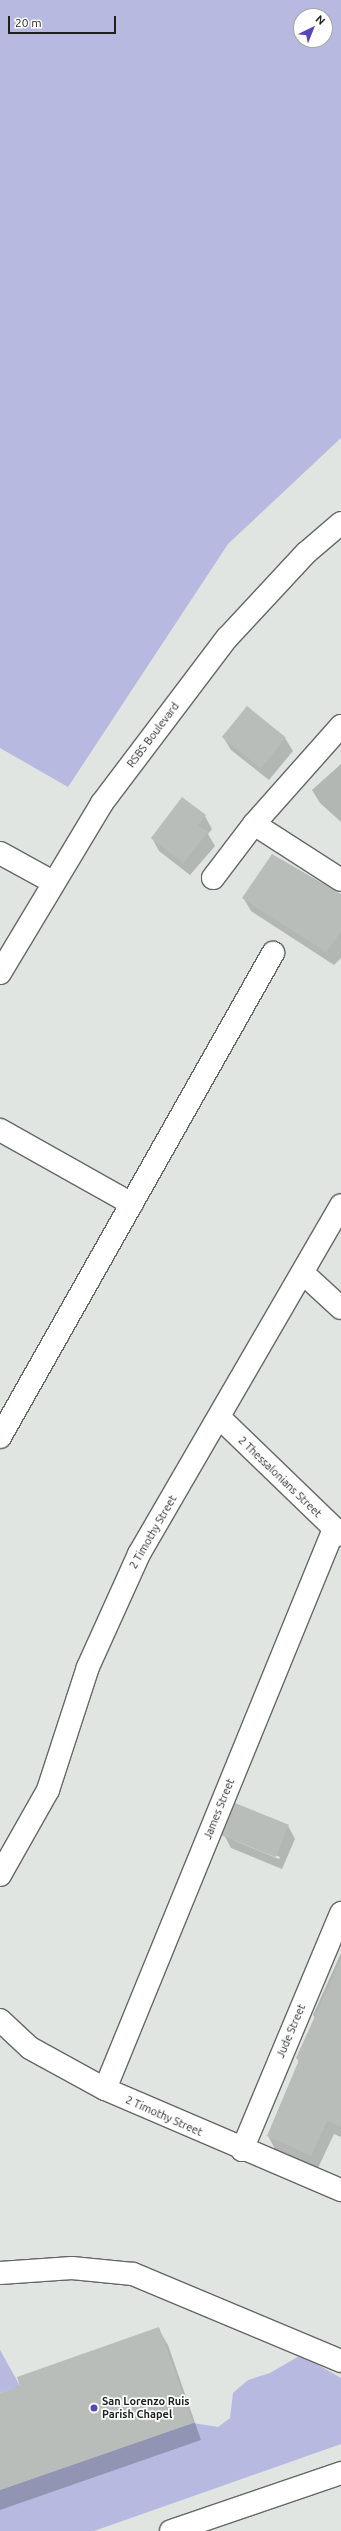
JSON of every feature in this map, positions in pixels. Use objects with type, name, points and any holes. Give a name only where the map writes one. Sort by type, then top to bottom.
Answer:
[{"type":"street","name":"RSBS Boulevard","points":[[0,973],[53,882],[102,803],[226,638],[306,553],[341,523]]},
{"type":"street","points":[[214,878],[254,824],[341,726]]},
{"type":"street","points":[[254,824],[341,880]]},
{"type":"street","points":[[0,853],[53,882]]},
{"type":"street","points":[[0,1438],[273,953]]},
{"type":"street","points":[[0,1130],[132,1204]]},
{"type":"street","name":"2 Timothy Street","points":[[0,1875],[48,1790],[88,1667],[116,1602],[139,1554],[304,1274],[341,1206]]},
{"type":"street","points":[[304,1274],[341,1308]]},
{"type":"street","name":"2 Thessalonians Street","points":[[220,1418],[337,1532]]},
{"type":"street","name":"James Street","points":[[105,2089],[337,1532]]},
{"type":"street","name":"Jude Street","points":[[242,2150],[341,1912]]},
{"type":"street","name":"2 Timothy Street","points":[[0,2020],[30,2048],[105,2089],[242,2150],[341,2190]]},
{"type":"street","points":[[0,2273],[72,2268],[133,2274],[341,2361]]},
{"type":"street","points":[[171,2531],[341,2473]]},
{"type":"shaded area","points":[[0,0],[341,0],[341,438],[228,544],[68,787],[0,748]]},
{"type":"shaded area","points":[[0,2350],[20,2386],[0,2393]]},
{"type":"shaded area","points":[[301,2355],[341,2378],[341,2444],[94,2531],[0,2531],[0,2490],[193,2423],[218,2427],[230,2418],[233,2393],[248,2380],[270,2373]]},
{"type":"building","points":[[247,706],[286,737],[261,769],[222,737]]},
{"type":"building","points":[[182,797],[206,815],[198,825],[208,832],[183,863],[151,838]]},
{"type":"building","points":[[272,854],[341,894],[341,932],[326,952],[242,898]]},
{"type":"building","points":[[235,1803],[289,1825],[276,1857],[222,1835]]},
{"type":"building","points":[[341,1959],[341,2127],[327,2121],[311,2156],[267,2136],[299,2060],[296,2058]]},
{"type":"building","name":"San Lorenzo Ruis Parish Chapel","points":[[159,2327],[193,2423],[0,2490],[0,2393],[20,2386],[17,2377]]},
{"type":"place","name":"San Lorenzo Ruis Parish Chapel","points":[[94,2408]]}]
